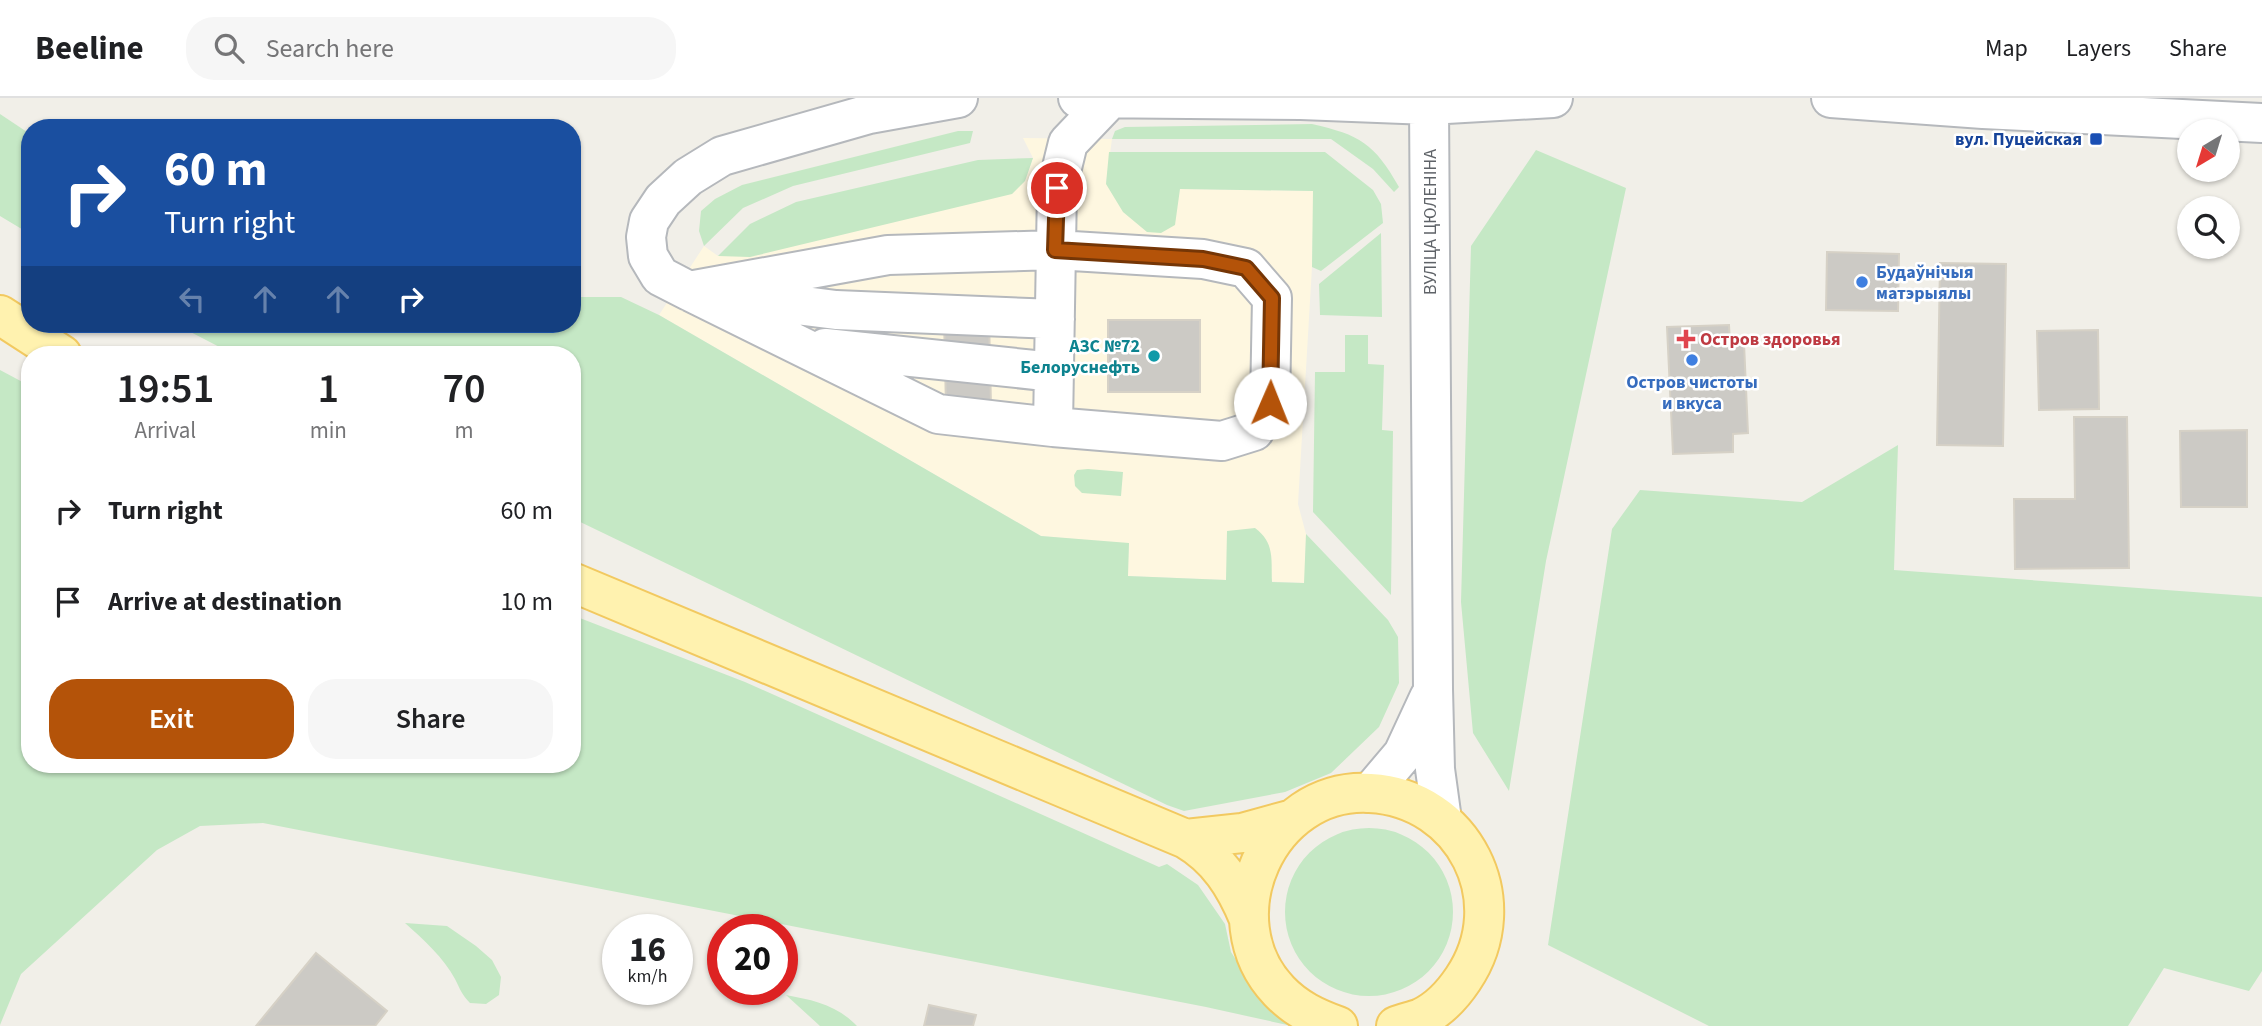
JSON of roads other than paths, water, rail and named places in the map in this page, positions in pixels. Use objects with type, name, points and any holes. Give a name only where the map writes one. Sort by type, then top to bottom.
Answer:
[{"type":"main road","points":[[0,315],[21,329]]},
{"type":"main road","points":[[28,333],[48,346]]},
{"type":"main road","points":[[581,586],[1186,839],[1213,859],[1238,893],[1249,919],[1257,958],[1279,991],[1309,1016],[1338,1026]]},
{"type":"main road","points":[[1186,839],[1242,833],[1293,818],[1329,799],[1370,793],[1408,800],[1442,820],[1468,849],[1483,885],[1485,924],[1475,961],[1450,1010],[1395,1026]]},
{"type":"main road","points":[[1249,919],[1252,881],[1262,858],[1268,846],[1293,818]]},
{"type":"street","points":[[689,291],[888,255],[1055,250],[1203,259],[1246,268],[1272,298],[1270,403],[1254,431],[1223,441],[938,414],[689,291],[660,276],[648,256],[646,237],[649,221],[663,200],[688,177],[722,156],[869,114],[958,98]]},
{"type":"street","points":[[1053,427],[1057,188],[1068,143],[1094,99],[1301,100],[1429,105],[1553,98]]},
{"type":"street","points":[[1831,98],[1983,109],[2262,123]]},
{"type":"street","name":"ВУЛІЦА ЦЮЛЕНІНА","points":[[1429,105],[1433,690],[1435,769],[1442,820]]},
{"type":"street","points":[[689,291],[836,310],[1055,319]]},
{"type":"street","points":[[799,345],[1054,372]]},
{"type":"street","name":"ВУЛІЦА ЦЮЛЕНІНА","points":[[1370,793],[1403,754],[1433,690]]},
{"type":"place","name":"вул. Пуцейская","points":[[2096,139]]},
{"type":"place","name":"Будаўнічыя матэрыялы","points":[[1862,282]]},
{"type":"place","name":"Остров здоровья","points":[[1686,339]]},
{"type":"place","name":"АЗС №72 Белоруснефть","points":[[1154,356]]},
{"type":"place","name":"Остров чистоты и вкуса","points":[[1692,360]]}]
